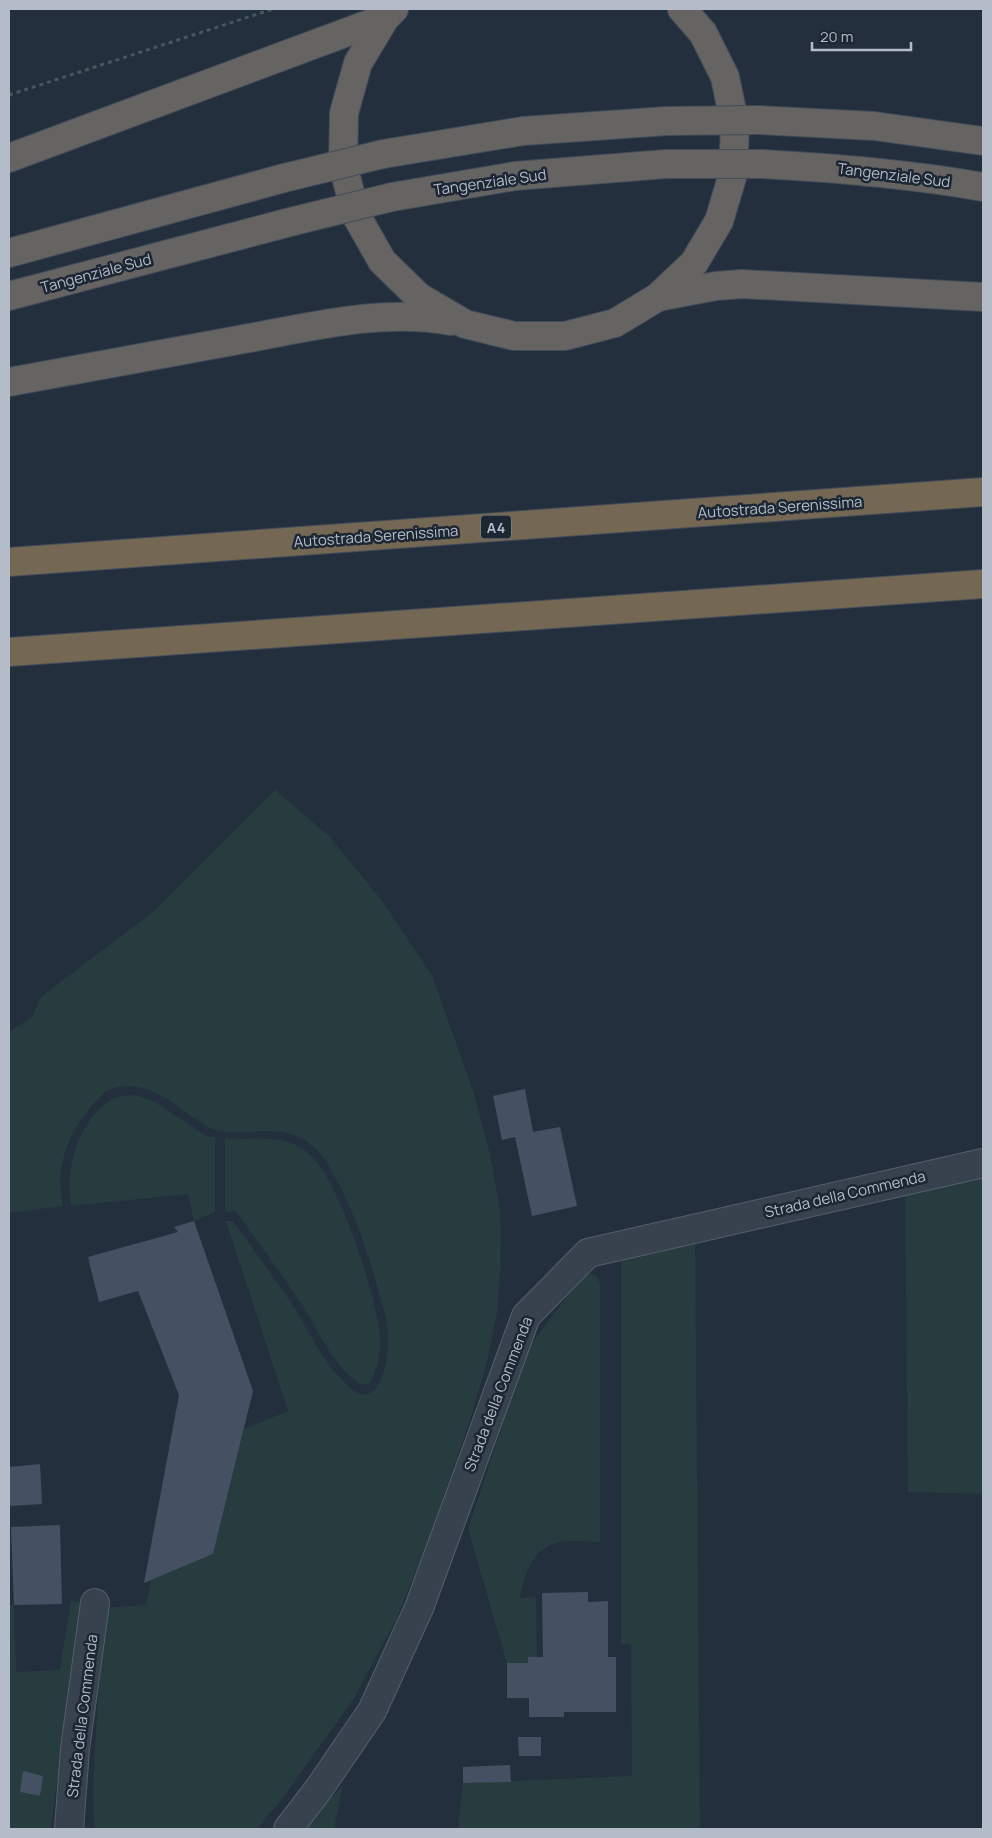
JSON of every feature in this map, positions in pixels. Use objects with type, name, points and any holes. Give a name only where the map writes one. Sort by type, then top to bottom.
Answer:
[{"type":"highway","points":[[9,382],[333,324],[390,317],[433,318],[514,336],[565,336],[614,323],[658,297],[694,263],[719,221],[733,174],[735,125],[725,77],[703,33],[682,9]]},
{"type":"highway","points":[[390,13],[358,63],[344,113],[343,165],[356,216],[382,261],[419,297],[465,324]]},
{"type":"highway","points":[[9,158],[390,13]]},
{"type":"highway","points":[[9,253],[284,178],[383,154],[523,131],[667,121],[759,120],[874,126],[983,141]]},
{"type":"highway","name":"Tangenziale Sud","points":[[9,296],[392,197],[515,176],[666,164],[762,164],[915,176],[983,187]]},
{"type":"highway","points":[[658,297],[716,286],[742,284],[983,297]]},
{"type":"highway","name":"Autostrada Serenissima","points":[[9,562],[983,492]]},
{"type":"highway","points":[[9,652],[983,584]]},
{"type":"street","name":"Strada della Commenda","points":[[288,1829],[318,1790],[372,1711],[418,1608],[526,1316],[588,1253],[983,1163]]},
{"type":"street","name":"Strada della Commenda","points":[[69,1829],[75,1748],[95,1603]]},
{"type":"path","points":[[9,95],[273,9]]},
{"type":"green space","points":[[275,790],[328,835],[380,898],[432,975],[473,1091],[490,1154],[500,1209],[501,1260],[497,1313],[487,1361],[471,1417],[426,1547],[395,1622],[353,1700],[282,1799],[257,1829],[94,1829],[93,1787],[103,1608],[146,1605],[151,1580],[213,1554],[244,1429],[288,1411],[226,1221],[233,1221],[292,1304],[327,1362],[344,1382],[356,1392],[366,1394],[373,1391],[379,1382],[387,1359],[387,1329],[377,1285],[356,1222],[340,1186],[322,1156],[314,1147],[290,1134],[212,1129],[167,1099],[147,1089],[126,1086],[109,1090],[84,1115],[70,1138],[64,1155],[60,1174],[63,1206],[9,1213],[9,1032],[32,1017],[41,997],[153,912]]},
{"type":"green space","points":[[135,1095],[153,1101],[208,1137],[215,1137],[215,1212],[194,1221],[188,1194],[71,1206],[70,1177],[72,1163],[81,1135],[98,1111],[109,1101],[118,1097]]},
{"type":"green space","points":[[225,1138],[267,1138],[287,1141],[306,1151],[318,1164],[330,1184],[354,1237],[377,1317],[380,1348],[377,1366],[370,1383],[362,1385],[342,1368],[333,1357],[298,1299],[236,1211],[225,1212]]},
{"type":"green space","points":[[983,1169],[983,1494],[908,1492],[905,1186]]},
{"type":"green space","points":[[695,1240],[700,1829],[458,1829],[463,1783],[632,1776],[631,1644],[621,1644],[621,1254]]},
{"type":"green space","points":[[586,1272],[598,1277],[600,1286],[600,1542],[560,1542],[543,1549],[531,1563],[524,1580],[520,1598],[536,1597],[537,1657],[528,1663],[507,1663],[468,1529],[528,1348]]},
{"type":"green space","points":[[9,1578],[10,1605],[14,1605],[16,1672],[60,1670],[71,1601],[87,1603],[65,1716],[51,1829],[9,1829]],"holes":[[[24,1772],[43,1776],[40,1796],[21,1792]]]},
{"type":"green space","points":[[343,1785],[334,1829],[304,1829]]},
{"type":"building","points":[[525,1089],[533,1132],[560,1127],[577,1206],[532,1216],[515,1137],[502,1140],[493,1096]]},
{"type":"building","points":[[194,1221],[253,1391],[213,1554],[144,1583],[179,1395],[138,1291],[99,1302],[88,1257],[178,1232],[174,1227]]},
{"type":"building","points":[[40,1464],[42,1504],[9,1506],[9,1467]]},
{"type":"building","points":[[60,1525],[62,1604],[14,1605],[11,1527]]},
{"type":"building","points":[[588,1592],[588,1602],[608,1601],[608,1657],[616,1657],[616,1712],[564,1712],[564,1717],[529,1717],[529,1698],[507,1698],[507,1663],[528,1663],[528,1657],[543,1657],[542,1593]]},
{"type":"building","points":[[518,1737],[541,1737],[541,1756],[519,1756]]},
{"type":"building","points":[[510,1765],[511,1782],[463,1783],[463,1767]]},
{"type":"building","points":[[23,1771],[43,1776],[40,1796],[20,1792]]}]
